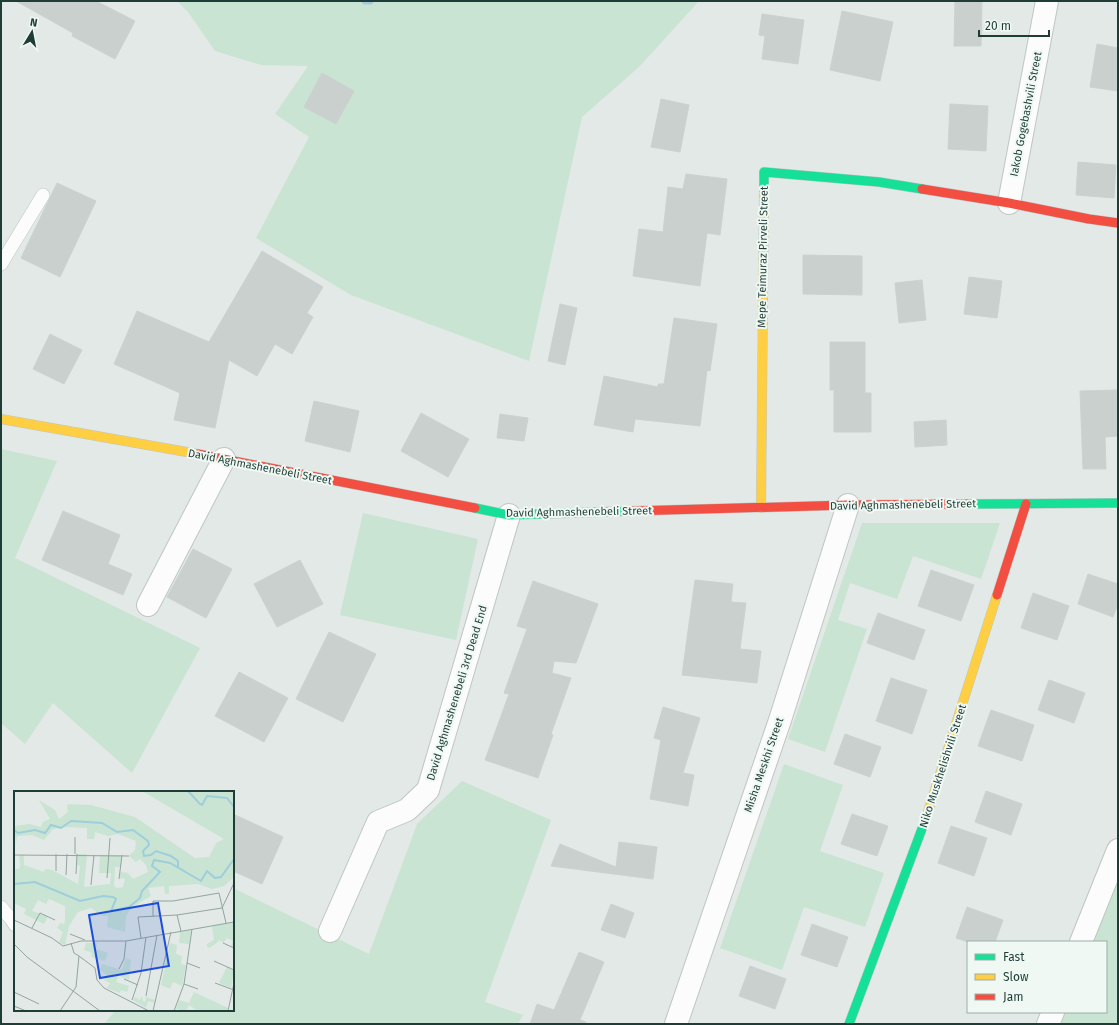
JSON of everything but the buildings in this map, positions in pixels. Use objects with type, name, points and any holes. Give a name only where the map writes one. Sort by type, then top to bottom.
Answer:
[{"type":"street","name":"Iakob Gogebashvili Street","points":[[1009,203],[1048,1]]},
{"type":"street","name":"Mepe Teimuraz Pirveli Street","points":[[761,508],[764,172],[879,182],[1009,203],[1089,219],[1118,223]]},
{"type":"street","name":"David Aghmashenebeli Street","points":[[1,419],[224,459],[509,515],[848,505],[1118,503]]},
{"type":"street","points":[[148,604],[224,459]]},
{"type":"street","name":"Niko Muskhelishvili Street","points":[[849,1024],[930,810],[1026,504]]},
{"type":"street","name":"Misha Meskhi Street","points":[[676,1024],[780,720],[848,505]]},
{"type":"street","name":"David Aghmashenebeli 3rd Dead End","points":[[330,931],[378,822],[408,810],[428,790],[509,515]]},
{"type":"street","points":[[1081,941],[1118,850]]},
{"type":"street","points":[[1048,1024],[1053,1013]]},
{"type":"lane","points":[[1,264],[43,195]]},
{"type":"lane","points":[[1,907],[14,923]]},
{"type":"green space","points":[[177,1],[699,1],[639,67],[582,117],[529,361],[351,295],[256,238],[309,137],[275,114],[308,66],[261,65],[215,51],[188,12]]},
{"type":"green space","points":[[1,449],[57,461],[15,558],[200,648],[132,773],[53,703],[25,744],[1,723]]},
{"type":"green space","points":[[363,513],[478,539],[456,640],[340,615]]},
{"type":"green space","points":[[862,523],[1000,523],[981,579],[913,556],[897,599],[850,583],[838,620],[867,629],[825,752],[788,739]]},
{"type":"green space","points":[[784,764],[843,785],[820,851],[884,873],[865,927],[804,907],[782,970],[720,948]]},
{"type":"green space","points":[[462,781],[551,820],[485,1002],[523,1015],[518,1024],[104,1024],[115,1011],[234,1011],[234,888],[369,954],[417,824]]},
{"type":"green space","points":[[1118,863],[1118,1024],[1055,1024],[1060,1013],[1107,1013],[1107,941],[1087,941]]},
{"type":"waterway","points":[[365,1],[370,1]]},
{"type":"traffic: fast","points":[[764,191],[764,172],[879,182],[922,189]]},
{"type":"traffic: fast","points":[[970,504],[1118,503]]},
{"type":"traffic: fast","points":[[475,508],[509,515],[631,511]]},
{"type":"traffic: fast","points":[[849,1024],[926,818]]},
{"type":"traffic: slow","points":[[761,508],[764,191]]},
{"type":"traffic: slow","points":[[1,419],[198,454]]},
{"type":"traffic: slow","points":[[926,818],[997,595]]},
{"type":"traffic: jam","points":[[922,189],[1118,223]]},
{"type":"traffic: jam","points":[[198,454],[475,508]]},
{"type":"traffic: jam","points":[[631,511],[848,505],[970,504]]},
{"type":"traffic: jam","points":[[997,595],[1026,504]]}]
